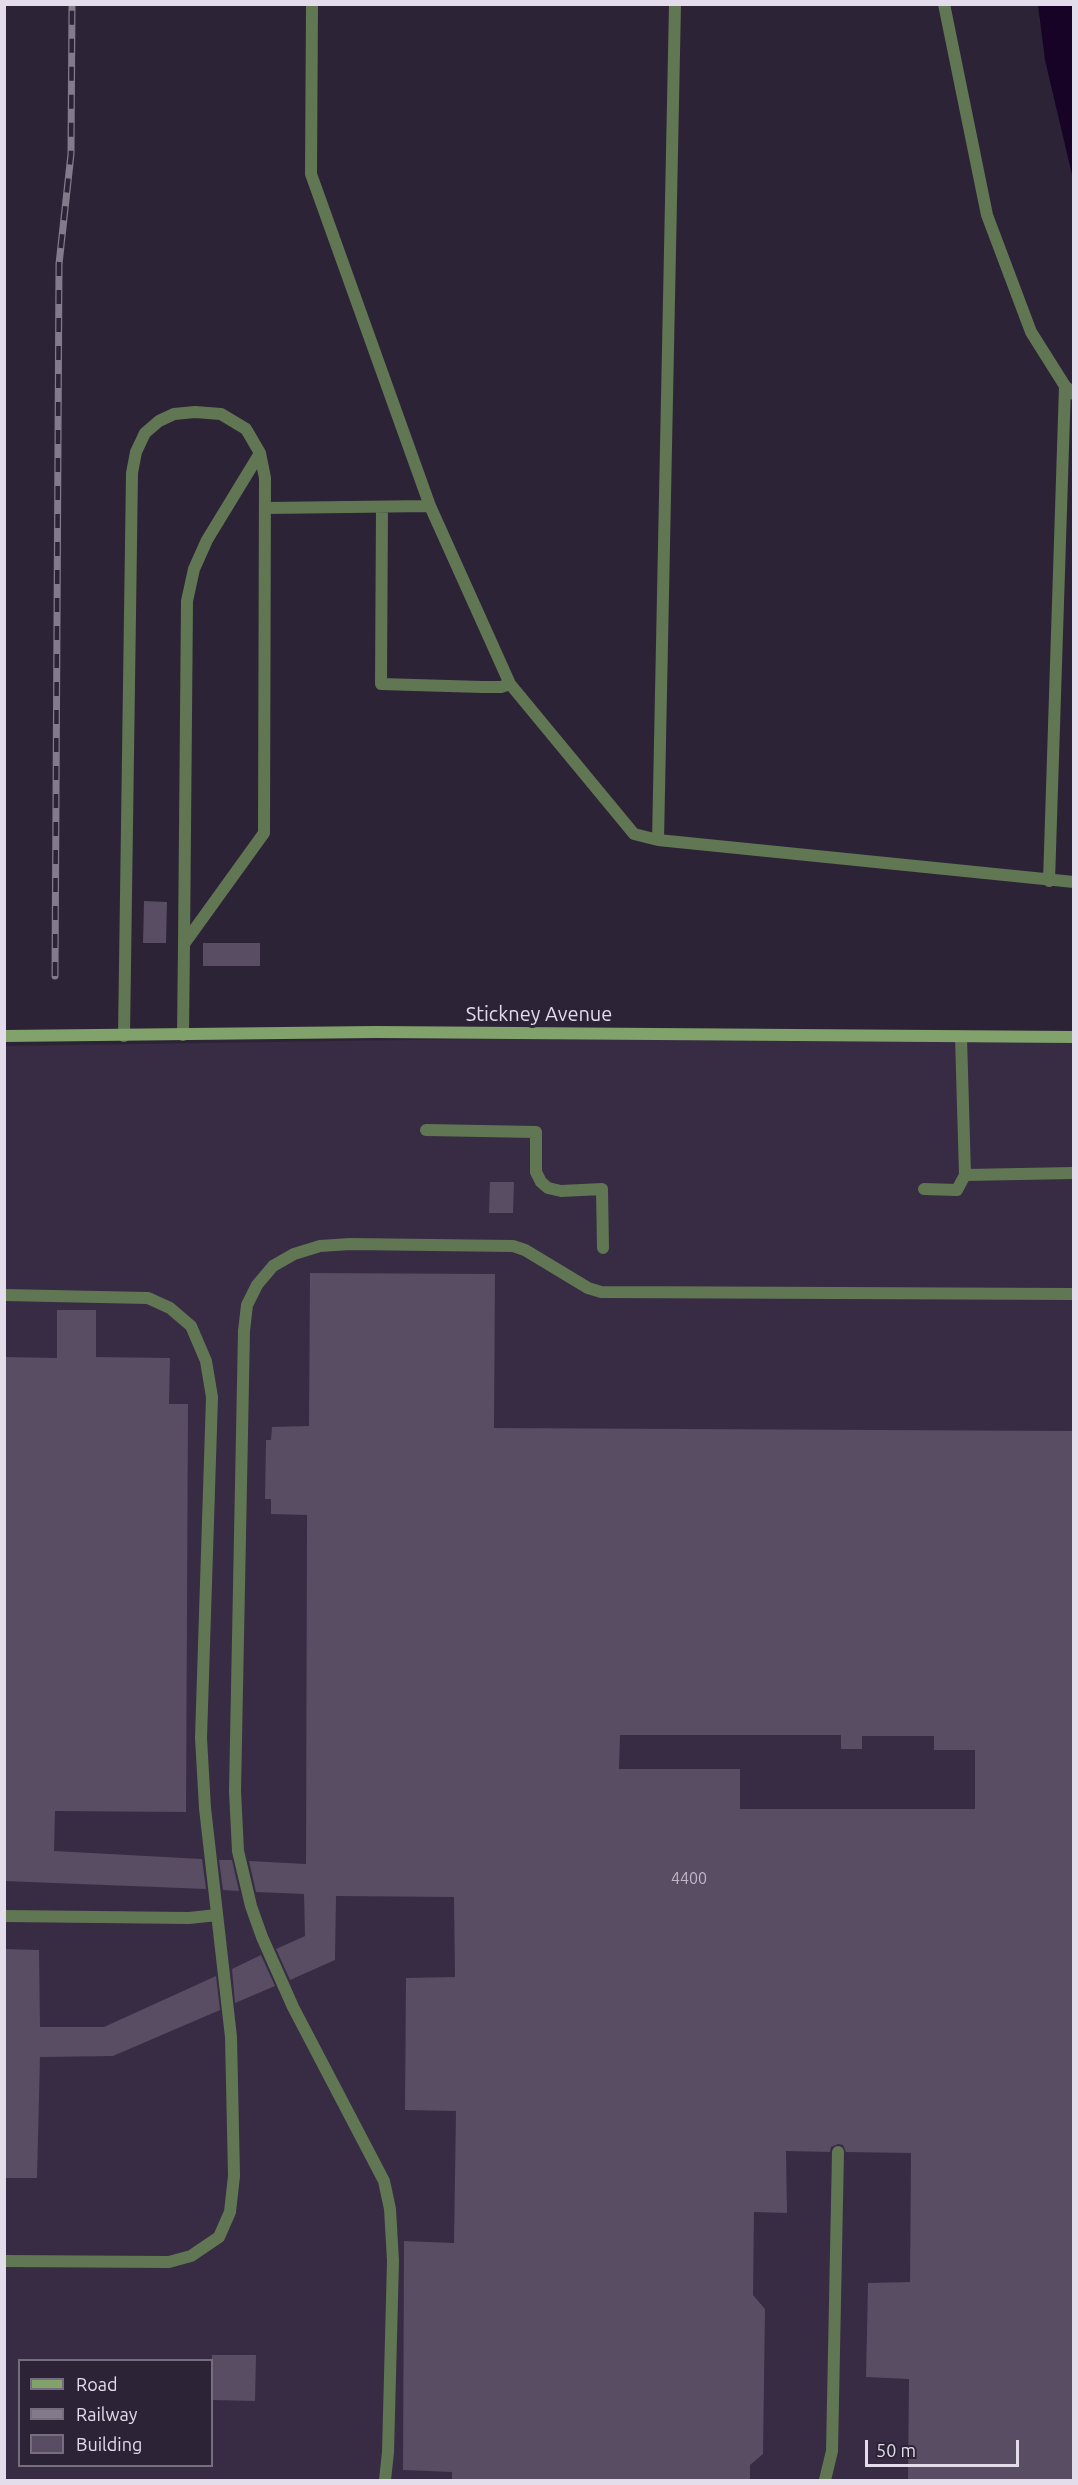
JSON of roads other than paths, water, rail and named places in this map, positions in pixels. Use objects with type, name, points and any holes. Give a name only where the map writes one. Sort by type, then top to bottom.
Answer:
[{"type":"street","name":"Stickney Avenue","points":[[4,1036],[386,1032],[1074,1038]]},
{"type":"lane","points":[[312,4],[310,174],[430,506],[510,684],[634,834],[658,840],[1074,882]]},
{"type":"lane","points":[[658,840],[675,4]]},
{"type":"lane","points":[[944,4],[987,215],[1031,332],[1069,390],[1049,881]]},
{"type":"lane","points":[[124,1036],[132,473],[136,452],[145,433],[159,421],[174,414],[195,412],[221,414],[246,429],[260,453],[265,478],[264,833],[184,944]]},
{"type":"lane","points":[[183,1035],[187,602],[194,569],[207,540],[260,453]]},
{"type":"lane","points":[[266,508],[430,506]]},
{"type":"lane","points":[[382,507],[381,684],[482,687],[501,687],[510,684]]},
{"type":"lane","points":[[924,1189],[957,1190],[965,1175],[961,1037]]},
{"type":"lane","points":[[426,1130],[536,1132],[536,1172],[541,1182],[548,1188],[561,1191],[602,1189],[603,1248]]},
{"type":"lane","points":[[965,1175],[1074,1173]]},
{"type":"lane","points":[[385,2481],[388,2452],[393,2261],[390,2209],[384,2181],[293,2007],[251,1906],[238,1851],[235,1791],[244,1332],[247,1305],[257,1285],[273,1266],[294,1254],[320,1246],[513,1246],[525,1250],[588,1288],[601,1292],[1074,1294]]},
{"type":"lane","points":[[4,1295],[148,1298],[170,1308],[191,1326],[206,1361],[212,1397],[201,1738],[205,1808],[231,2037],[234,2176],[230,2212],[219,2237],[191,2256],[168,2262],[4,2261]]},
{"type":"lane","points":[[4,1917],[189,1918],[217,1914]]},
{"type":"lane","points":[[825,2481],[832,2451],[838,2152]]},
{"type":"railway","points":[[55,976],[59,264],[71,154],[72,4]]}]
